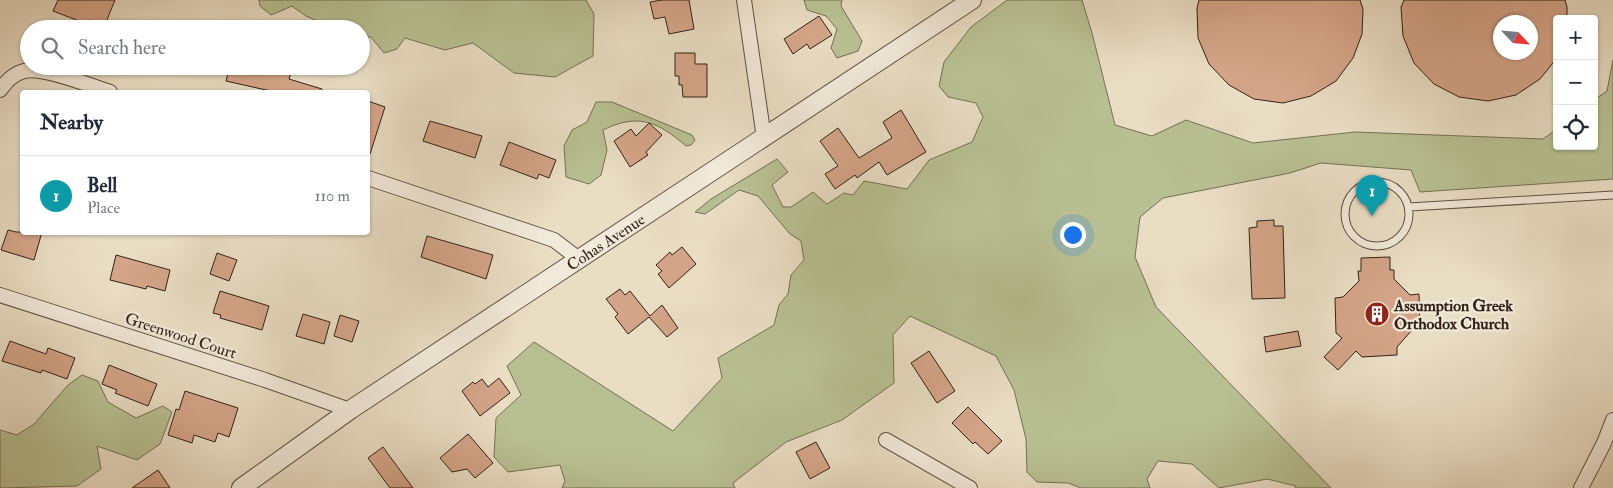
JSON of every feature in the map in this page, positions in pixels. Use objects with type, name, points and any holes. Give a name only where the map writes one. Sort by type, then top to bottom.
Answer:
[{"type":"street","points":[[744,0],[764,138]]},
{"type":"street","name":"Cohas Avenue","points":[[241,488],[350,410],[972,0]]},
{"type":"street","points":[[0,90],[10,78],[20,73]]},
{"type":"street","points":[[56,75],[104,90]]},
{"type":"street","points":[[370,179],[554,240],[579,260]]},
{"type":"street","name":"Greenwood Court","points":[[0,295],[265,380],[350,410]]},
{"type":"street","points":[[1586,487],[1613,420]]},
{"type":"street","points":[[886,440],[970,488]]},
{"type":"lane","points":[[1379,181],[1398,189],[1405,197],[1408,207],[1409,218],[1406,229],[1399,238],[1390,244],[1379,247],[1358,241],[1345,224],[1344,213],[1346,203],[1351,194],[1368,182],[1379,181]]},
{"type":"lane","points":[[1408,207],[1613,195]]},
{"type":"green space","points":[[259,0],[586,0],[594,14],[593,56],[555,77],[514,73],[473,43],[445,50],[405,38],[397,49],[384,53],[370,37],[370,20],[315,20],[292,6],[271,15],[260,6]]},
{"type":"green space","points":[[804,0],[842,0],[841,6],[862,41],[858,51],[837,58],[831,48],[837,29],[826,16],[807,10]]},
{"type":"green space","points":[[1007,0],[1082,0],[1115,125],[1152,136],[1186,120],[1253,143],[1355,132],[1543,139],[1553,132],[1553,150],[1598,150],[1598,97],[1607,91],[1613,60],[1613,179],[1420,192],[1411,170],[1321,163],[1290,173],[1163,198],[1140,217],[1135,257],[1156,307],[1331,488],[1295,488],[1296,486],[1267,479],[1219,488],[1192,464],[1158,461],[1147,479],[1150,488],[1081,488],[1068,483],[1037,482],[1027,472],[1026,439],[1014,390],[996,356],[910,316],[893,335],[894,383],[842,420],[786,442],[733,483],[735,488],[562,488],[565,481],[560,465],[508,472],[494,457],[496,418],[521,395],[507,366],[534,342],[673,431],[722,378],[718,358],[774,325],[779,305],[788,294],[791,275],[804,260],[801,241],[790,234],[758,196],[739,190],[705,214],[695,212],[711,199],[777,159],[788,172],[772,185],[783,207],[791,207],[813,192],[827,204],[844,193],[853,195],[864,181],[907,189],[929,160],[972,142],[983,117],[976,103],[948,97],[939,86],[944,62],[971,27]]},
{"type":"green space","points":[[596,102],[612,102],[692,135],[695,140],[691,145],[686,146],[676,137],[647,122],[637,121],[615,125],[603,130],[607,150],[601,175],[589,184],[566,177],[564,146],[572,130],[587,122]]},
{"type":"green space","points":[[82,375],[98,381],[108,402],[136,418],[163,406],[172,412],[160,444],[137,460],[97,446],[101,469],[77,486],[0,488],[0,430],[17,435],[34,424],[68,385]]},
{"type":"building","points":[[58,0],[115,0],[107,20],[77,20],[53,11]]},
{"type":"building","points":[[689,0],[694,29],[669,34],[665,17],[654,19],[650,2]]},
{"type":"building","points":[[1199,0],[1360,0],[1363,9],[1362,34],[1353,58],[1336,81],[1311,96],[1283,103],[1254,99],[1229,85],[1209,64],[1198,38],[1197,8]]},
{"type":"building","points":[[1404,0],[1565,0],[1567,7],[1567,15],[1553,15],[1553,63],[1540,79],[1516,95],[1488,101],[1459,97],[1434,84],[1414,63],[1403,36],[1401,7]]},
{"type":"building","points":[[819,16],[832,35],[810,49],[807,44],[793,54],[784,39]]},
{"type":"building","points":[[675,53],[695,53],[695,64],[707,64],[707,97],[683,97],[682,85],[679,85],[679,76],[675,76]]},
{"type":"building","points":[[228,75],[290,75],[289,79],[322,90],[266,90],[226,81]]},
{"type":"building","points":[[370,102],[385,107],[370,154]]},
{"type":"building","points":[[901,110],[926,152],[887,175],[879,162],[857,178],[855,175],[835,189],[825,174],[838,166],[820,141],[838,128],[859,158],[892,138],[883,122]]},
{"type":"building","points":[[430,121],[482,136],[475,158],[423,141]]},
{"type":"building","points":[[649,123],[662,135],[646,152],[648,155],[630,167],[614,141],[631,129],[636,136]]},
{"type":"building","points":[[509,142],[556,160],[549,178],[539,174],[537,179],[500,165]]},
{"type":"building","points":[[1274,220],[1274,226],[1283,226],[1285,298],[1252,299],[1249,228],[1257,227],[1257,221]]},
{"type":"building","points":[[8,230],[20,232],[20,235],[41,235],[34,260],[1,250]]},
{"type":"building","points":[[427,236],[493,255],[486,279],[421,257]]},
{"type":"building","points":[[682,247],[696,264],[669,288],[658,274],[662,271],[656,265],[670,252],[672,255]]},
{"type":"building","points":[[217,253],[237,260],[229,281],[210,274]]},
{"type":"building","points":[[116,255],[170,270],[165,291],[147,286],[146,289],[110,280]]},
{"type":"building","name":"Assumption Greek Orthodox Church","points":[[1390,257],[1390,270],[1394,270],[1394,279],[1410,295],[1419,294],[1420,329],[1412,330],[1397,347],[1397,355],[1362,357],[1356,351],[1338,370],[1324,357],[1342,338],[1336,333],[1335,298],[1343,297],[1359,281],[1358,271],[1361,271],[1361,258]]},
{"type":"building","points":[[620,289],[625,295],[630,291],[650,316],[662,305],[678,328],[667,337],[649,317],[628,334],[615,317],[618,314],[606,299]]},
{"type":"building","points":[[220,291],[269,306],[262,330],[220,318],[221,315],[213,313]]},
{"type":"building","points":[[303,314],[330,322],[324,344],[296,336]]},
{"type":"building","points":[[340,315],[359,321],[352,342],[334,336]]},
{"type":"building","points":[[1298,331],[1301,346],[1266,352],[1264,337]]},
{"type":"building","points":[[10,341],[46,354],[48,348],[75,358],[67,379],[42,370],[41,373],[2,361]]},
{"type":"building","points":[[929,351],[955,391],[937,403],[911,363]]},
{"type":"building","points":[[109,365],[157,384],[148,406],[115,393],[117,390],[102,384]]},
{"type":"building","points":[[499,378],[510,393],[480,416],[462,391],[473,382],[475,384],[482,379],[488,387]]},
{"type":"building","points":[[185,391],[238,408],[229,437],[218,433],[215,442],[194,435],[192,443],[168,435],[176,409],[179,410]]},
{"type":"building","points":[[968,407],[1002,441],[988,454],[975,442],[973,444],[952,423]]},
{"type":"building","points":[[468,434],[493,463],[475,478],[467,469],[452,472],[440,458]]},
{"type":"building","points":[[816,442],[830,468],[810,479],[796,452]]},
{"type":"building","points":[[383,447],[413,488],[390,488],[368,458]]},
{"type":"building","points":[[158,470],[170,488],[132,488]]},
{"type":"place","name":"Bell","points":[[1372,216]]},
{"type":"place","name":"Assumption Greek Orthodox Church","points":[[1377,314]]}]
